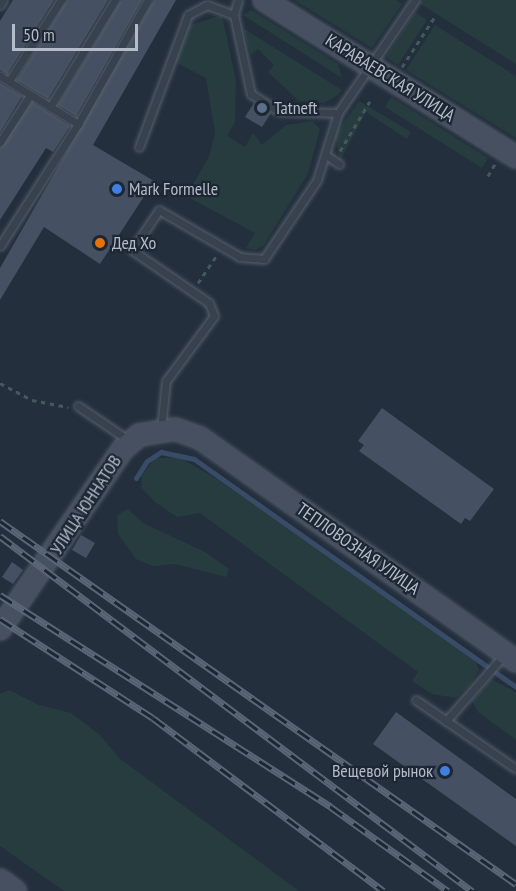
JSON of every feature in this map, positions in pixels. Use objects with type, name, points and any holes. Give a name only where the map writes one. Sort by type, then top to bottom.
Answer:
[{"type":"street","name":"КАРАВАЕВСКАЯ УЛИЦА","points":[[264,0],[516,157]]},
{"type":"street","name":"ТЕПЛОВОЗНАЯ УЛИЦА","points":[[161,429],[200,438],[505,659]]},
{"type":"street","name":"УЛИЦА ЮННАТОВ","points":[[0,629],[130,441],[161,429]]},
{"type":"street","points":[[0,880],[15,891]]},
{"type":"lane","points":[[0,5],[3,0]]},
{"type":"lane","points":[[9,81],[61,0]]},
{"type":"lane","points":[[50,107],[115,0]]},
{"type":"lane","points":[[0,246],[78,124],[148,0]]},
{"type":"lane","points":[[238,0],[234,15],[251,94],[278,111],[338,113]]},
{"type":"lane","points":[[161,429],[166,381],[214,316],[209,303],[132,250],[159,210],[248,259],[264,258],[317,180],[338,113],[416,0]]},
{"type":"lane","points":[[139,147],[188,15],[207,5],[234,15]]},
{"type":"lane","points":[[0,76],[78,124]]},
{"type":"lane","points":[[0,142],[30,94]]},
{"type":"lane","points":[[326,155],[336,163]]},
{"type":"lane","points":[[78,406],[130,441]]},
{"type":"lane","points":[[446,721],[487,673],[505,659]]},
{"type":"lane","points":[[416,700],[516,769]]},
{"type":"path","points":[[394,81],[434,18]]},
{"type":"path","points":[[336,163],[370,101]]},
{"type":"path","points":[[192,291],[223,246]]},
{"type":"path","points":[[0,383],[32,400],[63,408],[78,406]]},
{"type":"green space","points":[[294,0],[396,0],[402,4],[372,48]]},
{"type":"green space","points":[[414,0],[516,0],[516,64]]},
{"type":"green space","points":[[251,10],[338,64],[342,78],[243,15]]},
{"type":"green space","points":[[415,12],[427,20],[398,65],[386,57]]},
{"type":"green space","points":[[222,15],[236,81],[235,122],[227,136],[245,147],[253,133],[262,145],[286,125],[312,121],[320,129],[308,174],[263,246],[255,250],[246,248],[255,233],[186,196],[209,157],[215,133],[206,78],[175,62],[175,53],[187,26]]},
{"type":"green space","points":[[435,25],[516,76],[516,138],[406,70]]},
{"type":"green space","points":[[243,28],[342,90],[324,103],[299,101],[268,72],[274,65],[258,49],[251,55]]},
{"type":"green space","points":[[391,97],[488,158],[482,168],[385,107]]},
{"type":"green space","points":[[359,101],[411,132],[407,139],[366,112],[340,161],[335,135]]},
{"type":"green space","points":[[155,458],[180,458],[219,480],[474,657],[479,670],[470,685],[456,698],[432,694],[412,681],[418,672],[200,513],[177,517],[155,502],[141,487],[142,475]]},
{"type":"green space","points":[[128,509],[143,523],[205,552],[229,569],[226,577],[175,564],[153,566],[136,559],[118,534],[117,515]]},
{"type":"green space","points":[[491,679],[516,692],[516,740],[478,712],[472,701]]},
{"type":"green space","points":[[9,690],[39,705],[71,713],[100,735],[119,758],[299,891],[64,891],[0,846],[0,694]]},
{"type":"building","points":[[13,0],[54,0],[7,74],[0,70],[0,21]]},
{"type":"building","points":[[67,0],[108,0],[48,99],[17,80]]},
{"type":"building","points":[[121,0],[142,0],[76,116],[58,105]]},
{"type":"building","points":[[154,0],[176,0],[93,145],[154,181],[100,264],[44,227],[0,300],[0,268]]},
{"type":"building","points":[[0,83],[22,96],[0,132]]},
{"type":"building","points":[[32,102],[70,126],[53,152],[46,148],[0,220],[0,148]]},
{"type":"building","points":[[254,103],[271,113],[262,127],[245,117]]},
{"type":"building","points":[[382,408],[494,489],[470,521],[465,518],[461,524],[359,451],[364,445],[358,441]]},
{"type":"building","points":[[81,535],[95,543],[86,558],[72,550]]},
{"type":"building","points":[[12,562],[23,570],[13,584],[2,577]]},
{"type":"building","name":"Вещевой рынок","points":[[396,712],[516,799],[516,846],[373,744]]},
{"type":"waterway","points":[[136,478],[147,461],[161,452],[194,459],[516,687]]},
{"type":"railway","points":[[0,521],[516,884]]},
{"type":"railway","points":[[0,536],[472,891]]},
{"type":"railway","points":[[0,595],[331,807],[448,891]]},
{"type":"railway","points":[[0,619],[153,718],[383,891]]},
{"type":"place","name":"Tatneft","points":[[262,108]]},
{"type":"place","name":"Mark Formelle","points":[[117,189]]},
{"type":"place","name":"Дед Хо","points":[[100,243]]},
{"type":"place","name":"Вещевой рынок","points":[[445,771]]}]
